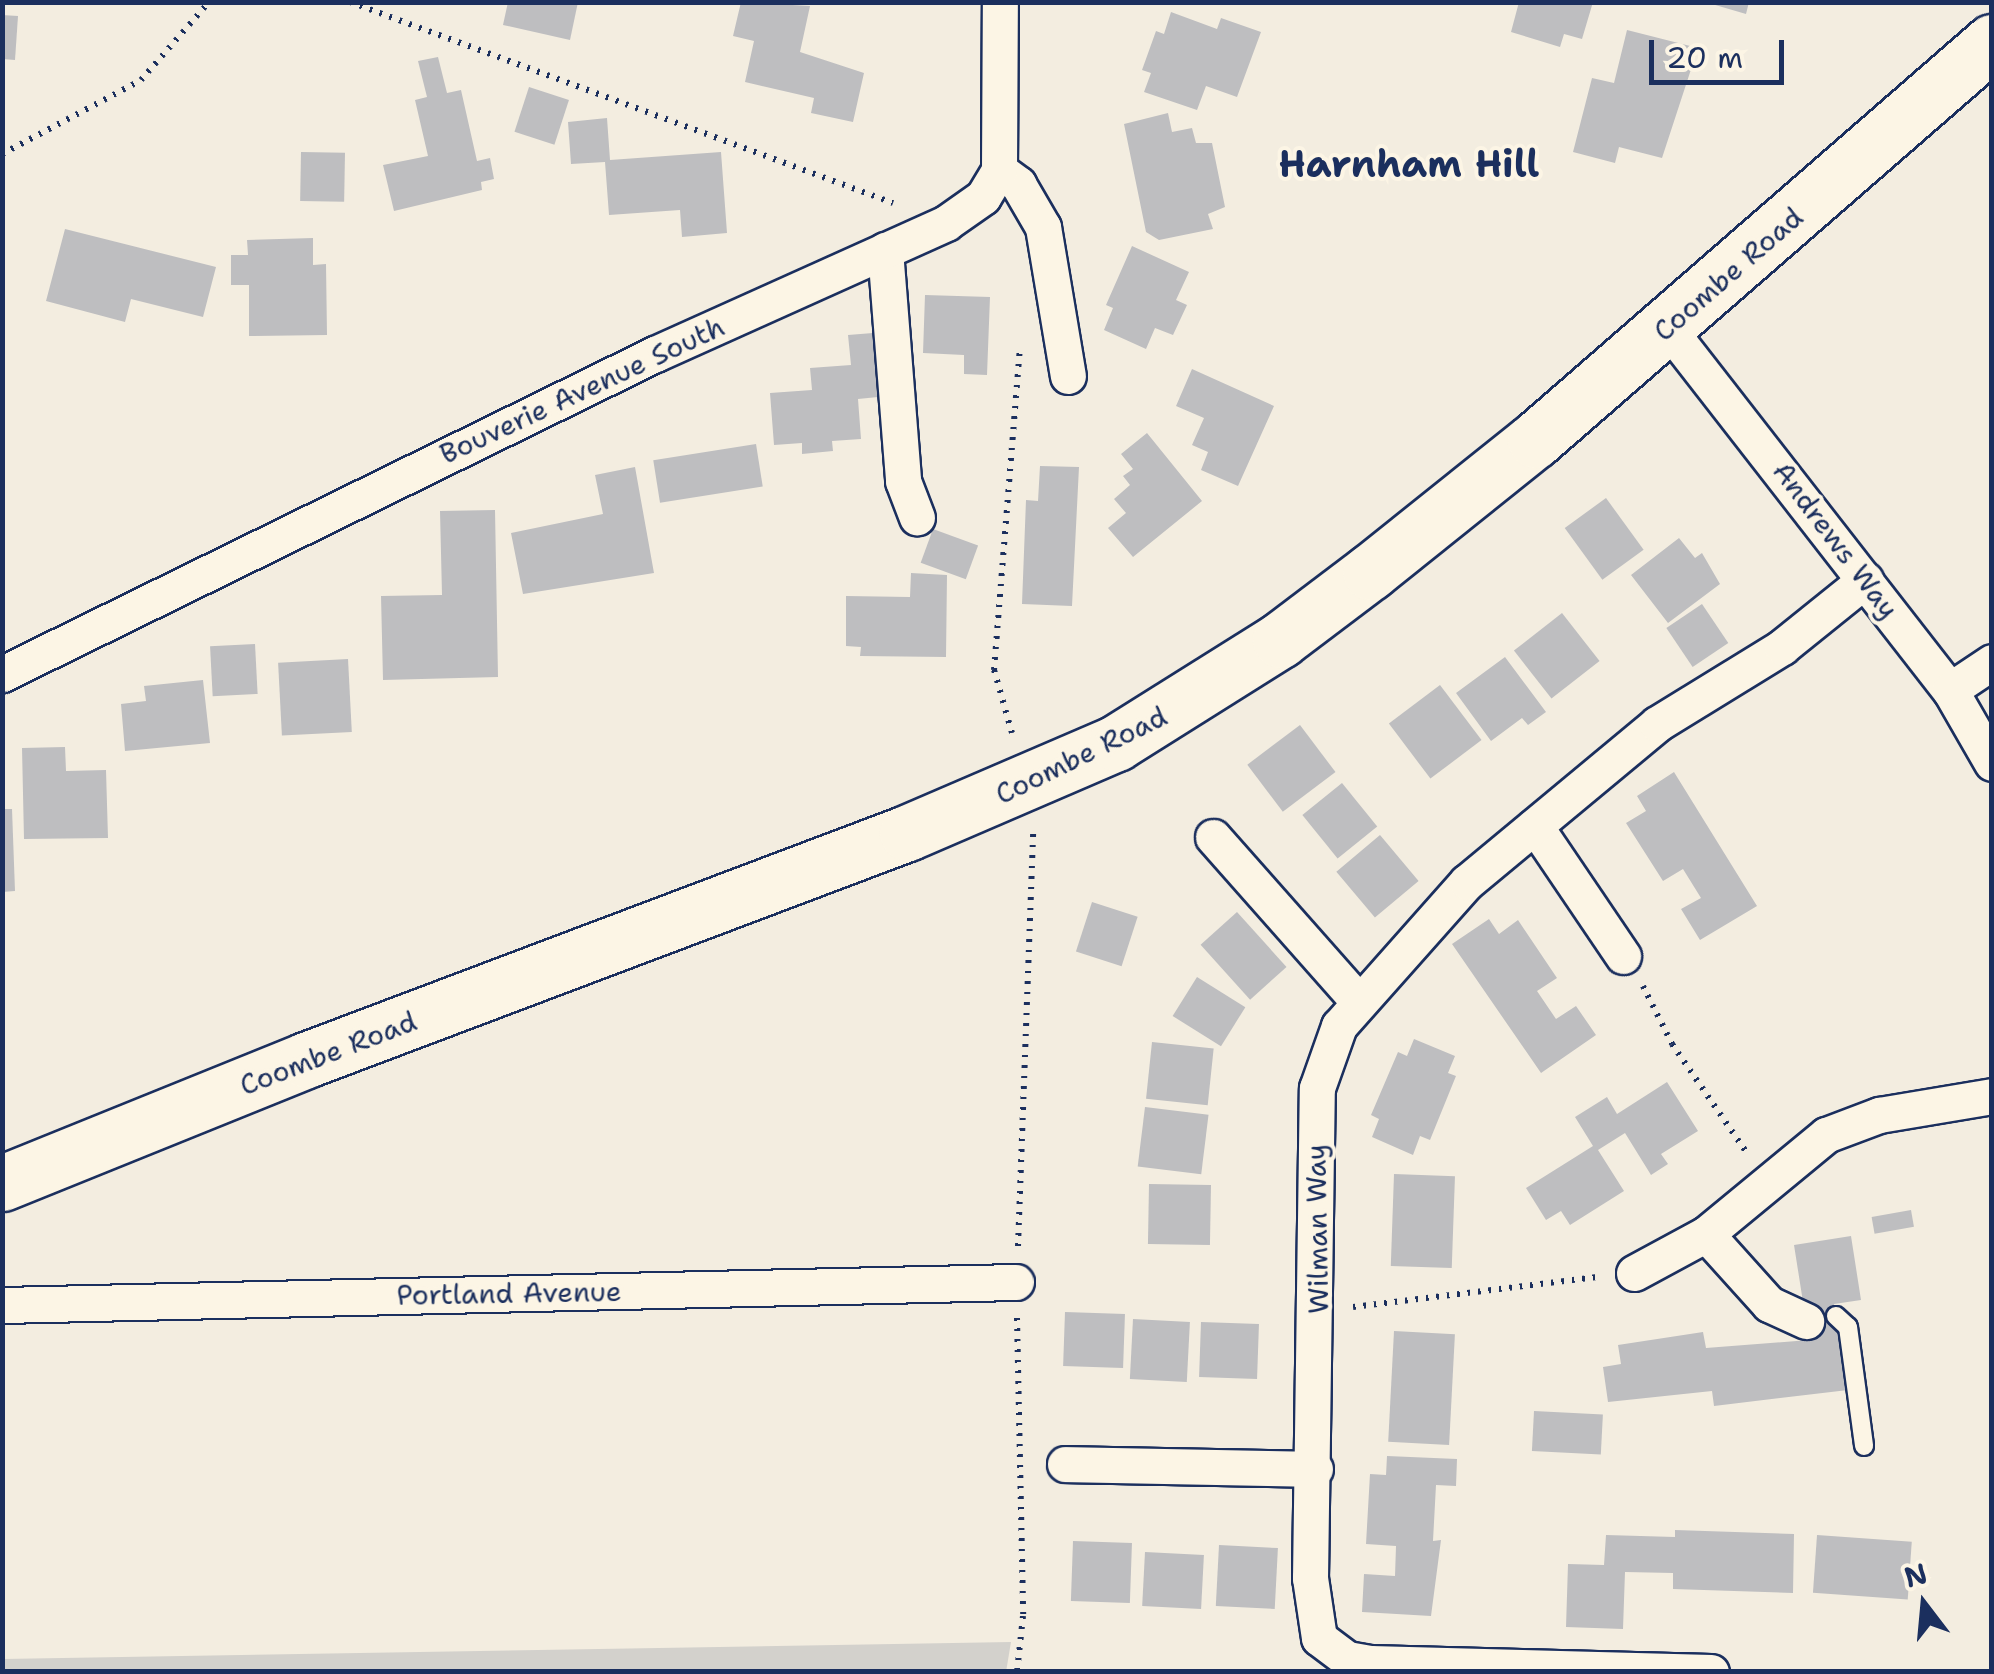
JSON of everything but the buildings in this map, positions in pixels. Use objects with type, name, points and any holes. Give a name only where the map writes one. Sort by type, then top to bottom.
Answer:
[{"type":"highway","name":"Coombe Road","points":[[2,1183],[1027,784],[1116,744],[1280,640],[1667,327],[1992,42]]},
{"type":"street","points":[[1000,2],[998,170],[1025,193],[1044,228],[1068,376]]},
{"type":"street","name":"Bouverie Avenue South","points":[[2,674],[655,354],[946,223],[983,197],[998,170]]},
{"type":"street","points":[[885,250],[904,481],[917,517]]},
{"type":"street","name":"Andrews Way","points":[[1667,327],[1950,690],[1992,763]]},
{"type":"street","name":"Wilman Way","points":[[1710,1672],[1370,1663],[1330,1651],[1311,1607],[1319,1311],[1317,1088],[1329,1043],[1358,1001],[1467,882],[1657,724],[1782,647],[1865,580]]},
{"type":"street","points":[[1950,690],[1992,662]]},
{"type":"street","points":[[1535,826],[1623,956]]},
{"type":"street","points":[[1213,836],[1358,1001]]},
{"type":"street","points":[[1634,1272],[1706,1234],[1808,1148],[1851,1124],[1992,1096]]},
{"type":"street","points":[[1706,1234],[1769,1304],[1821,1319]]},
{"type":"street","name":"Portland Avenue","points":[[2,1305],[1016,1282]]},
{"type":"street","points":[[1066,1464],[1315,1469]]},
{"type":"lane","points":[[1821,1319],[1848,1327],[1864,1446]]},
{"type":"path","points":[[2,154],[141,80],[208,2]]},
{"type":"path","points":[[350,2],[946,223]]},
{"type":"path","points":[[1020,333],[994,670],[1027,784]]},
{"type":"path","points":[[1623,956],[1672,1044],[1771,1182]]},
{"type":"path","points":[[1319,1311],[1634,1272]]},
{"type":"shaded area","points":[[1011,1642],[1006,1672],[2,1671],[3,1659]]},
{"type":"district","name":"Harnham Hill","points":[[1409,164]]}]
